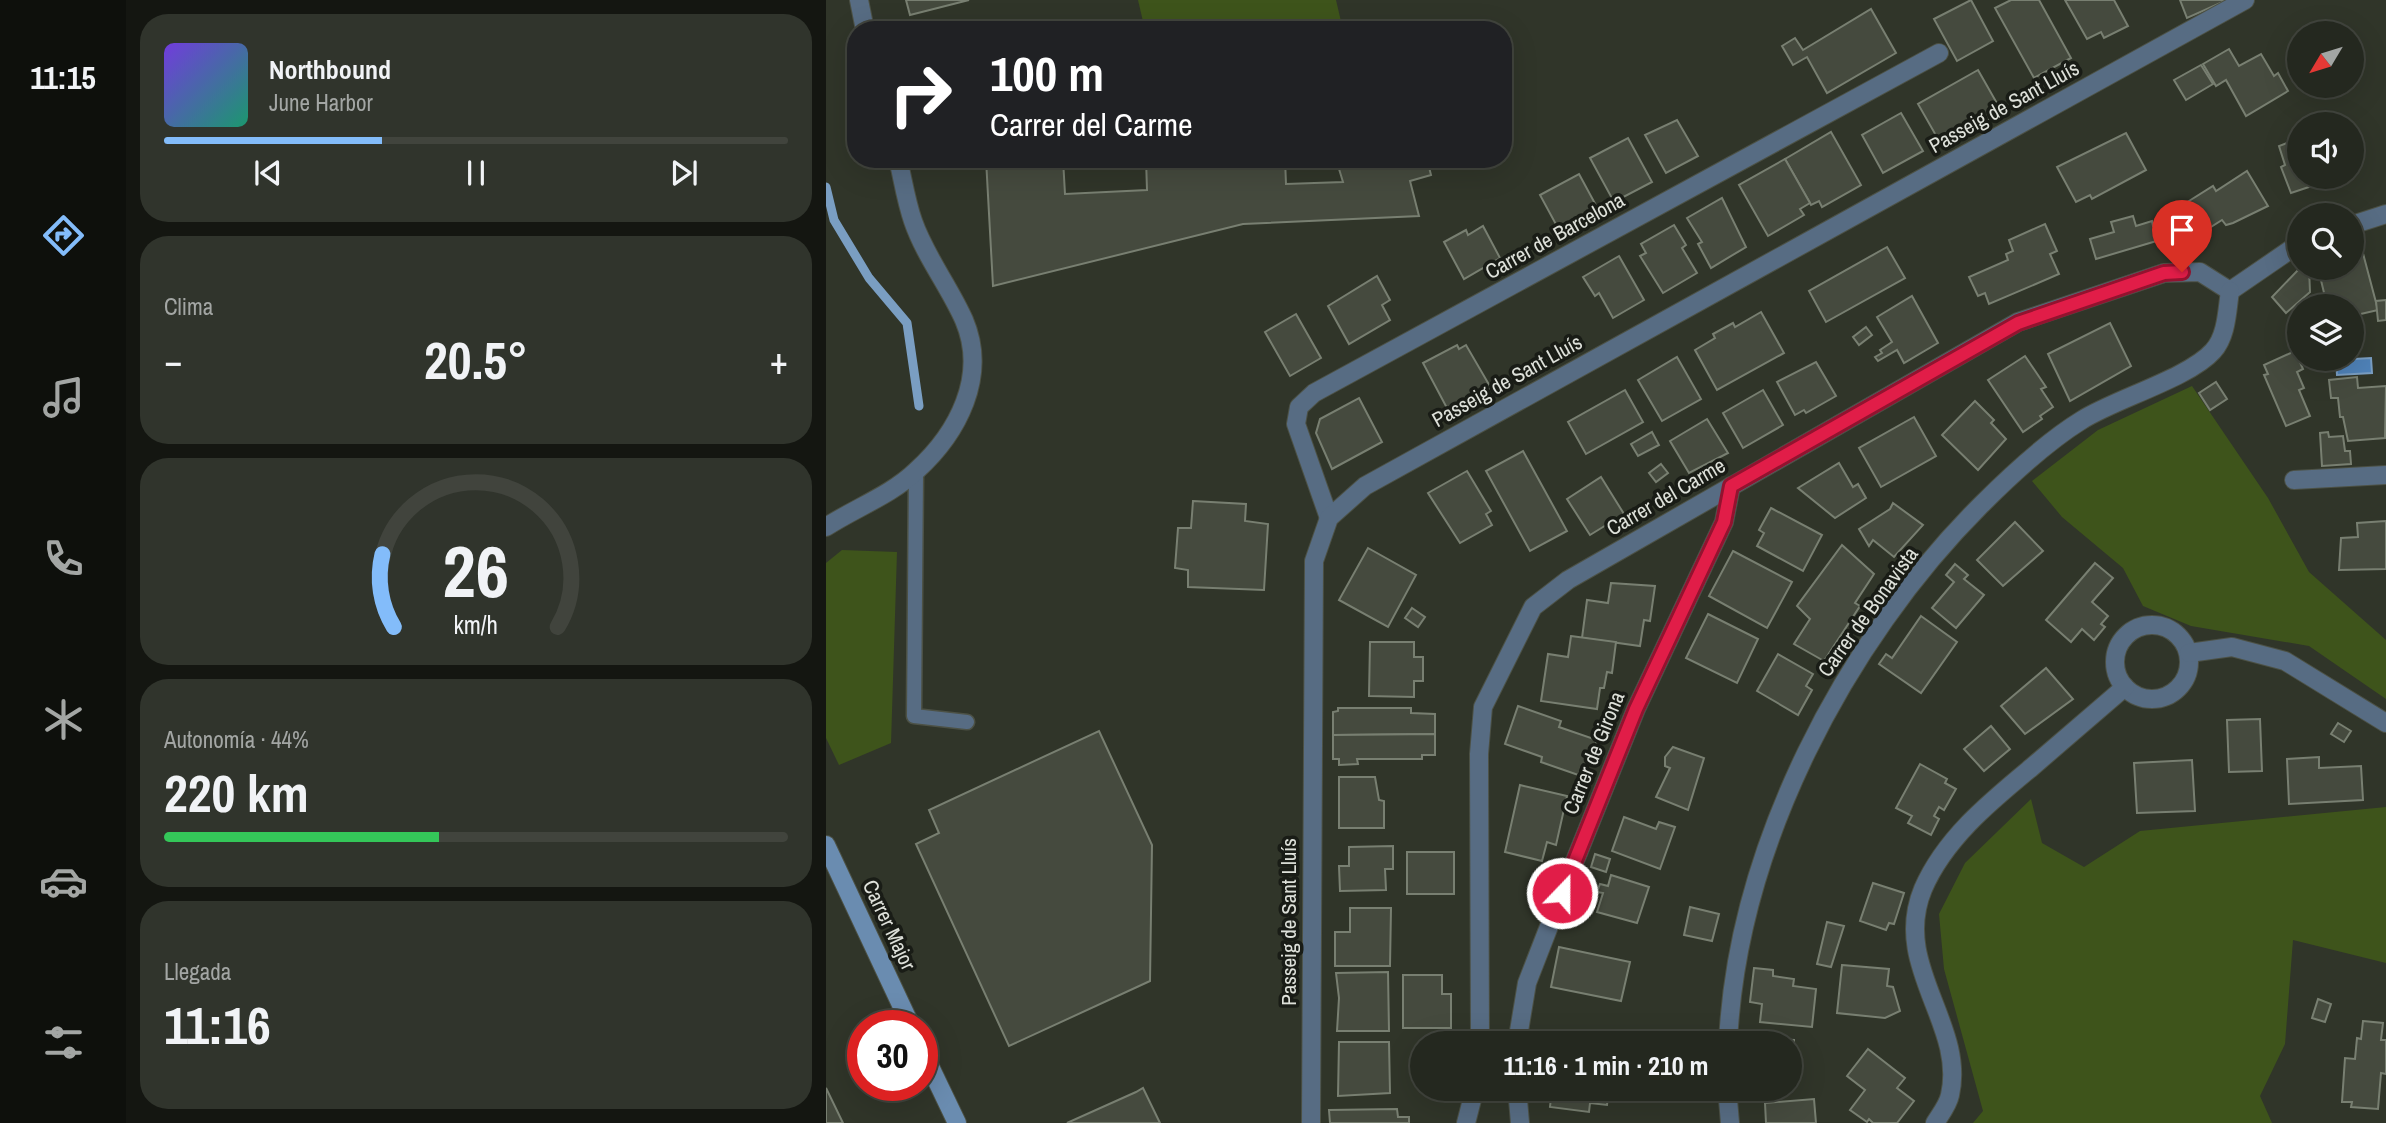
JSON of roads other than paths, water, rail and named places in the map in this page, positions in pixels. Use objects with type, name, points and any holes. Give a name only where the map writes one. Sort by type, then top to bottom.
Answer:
[{"type":"street","points":[[859,0],[863,21]]},
{"type":"street","name":"Passeig de Sant Lluís","points":[[1311,1123],[1314,561],[1329,518],[1365,486],[2245,0]]},
{"type":"street","name":"Carrer de Barcelona","points":[[1329,518],[1296,424],[1299,407],[1314,393],[1939,53]]},
{"type":"street","points":[[826,527],[916,472],[947,436],[965,406],[972,380],[974,350],[964,320],[940,279],[913,222],[900,168]]},
{"type":"street","points":[[2364,221],[2386,214]]},
{"type":"street","points":[[2230,291],[2287,252]]},
{"type":"street","name":"Carrer del Carme","points":[[1480,1031],[1479,754],[1483,707],[1533,607],[1568,580],[2018,323],[2164,273],[2200,272],[2230,291]]},
{"type":"street","name":"Carrer de Bonavista","points":[[1728,1031],[1730,988],[1767,845],[1818,724],[1860,656],[1908,588],[1981,505],[2049,444],[2082,419],[2182,372],[2213,351],[2226,324],[2230,291]]},
{"type":"street","points":[[2294,480],[2386,475]]},
{"type":"street","name":"Carrer de Girona","points":[[1519,1031],[1527,983],[1553,914],[1636,709],[1724,522],[1731,486]]},
{"type":"street","points":[[2143,625],[2160,625],[2175,632],[2189,653],[2187,676],[2180,687],[2167,696],[2146,698],[2125,687],[2118,676],[2116,653],[2128,634],[2143,625]]},
{"type":"street","points":[[2189,653],[2232,647],[2284,661],[2386,723]]},
{"type":"street","points":[[1935,1123],[1950,1098],[1952,1053],[1915,947],[1916,920],[1923,890],[1957,836],[1988,802],[2125,687]]},
{"type":"street","name":"Carrer Major","points":[[826,845],[903,1010]]},
{"type":"street","points":[[938,1083],[957,1123]]},
{"type":"street","points":[[1466,1123],[1472,1101]]},
{"type":"street","points":[[1518,1101],[1520,1123]]},
{"type":"street","points":[[1728,1101],[1730,1123]]},
{"type":"lane","points":[[916,472],[914,716],[967,722]]},
{"type":"water","points":[[2364,358],[2371,358],[2372,373],[2337,375],[2337,371],[2364,371]]},
{"type":"waterway","points":[[826,187],[834,220],[869,278],[907,323],[919,406]]}]
